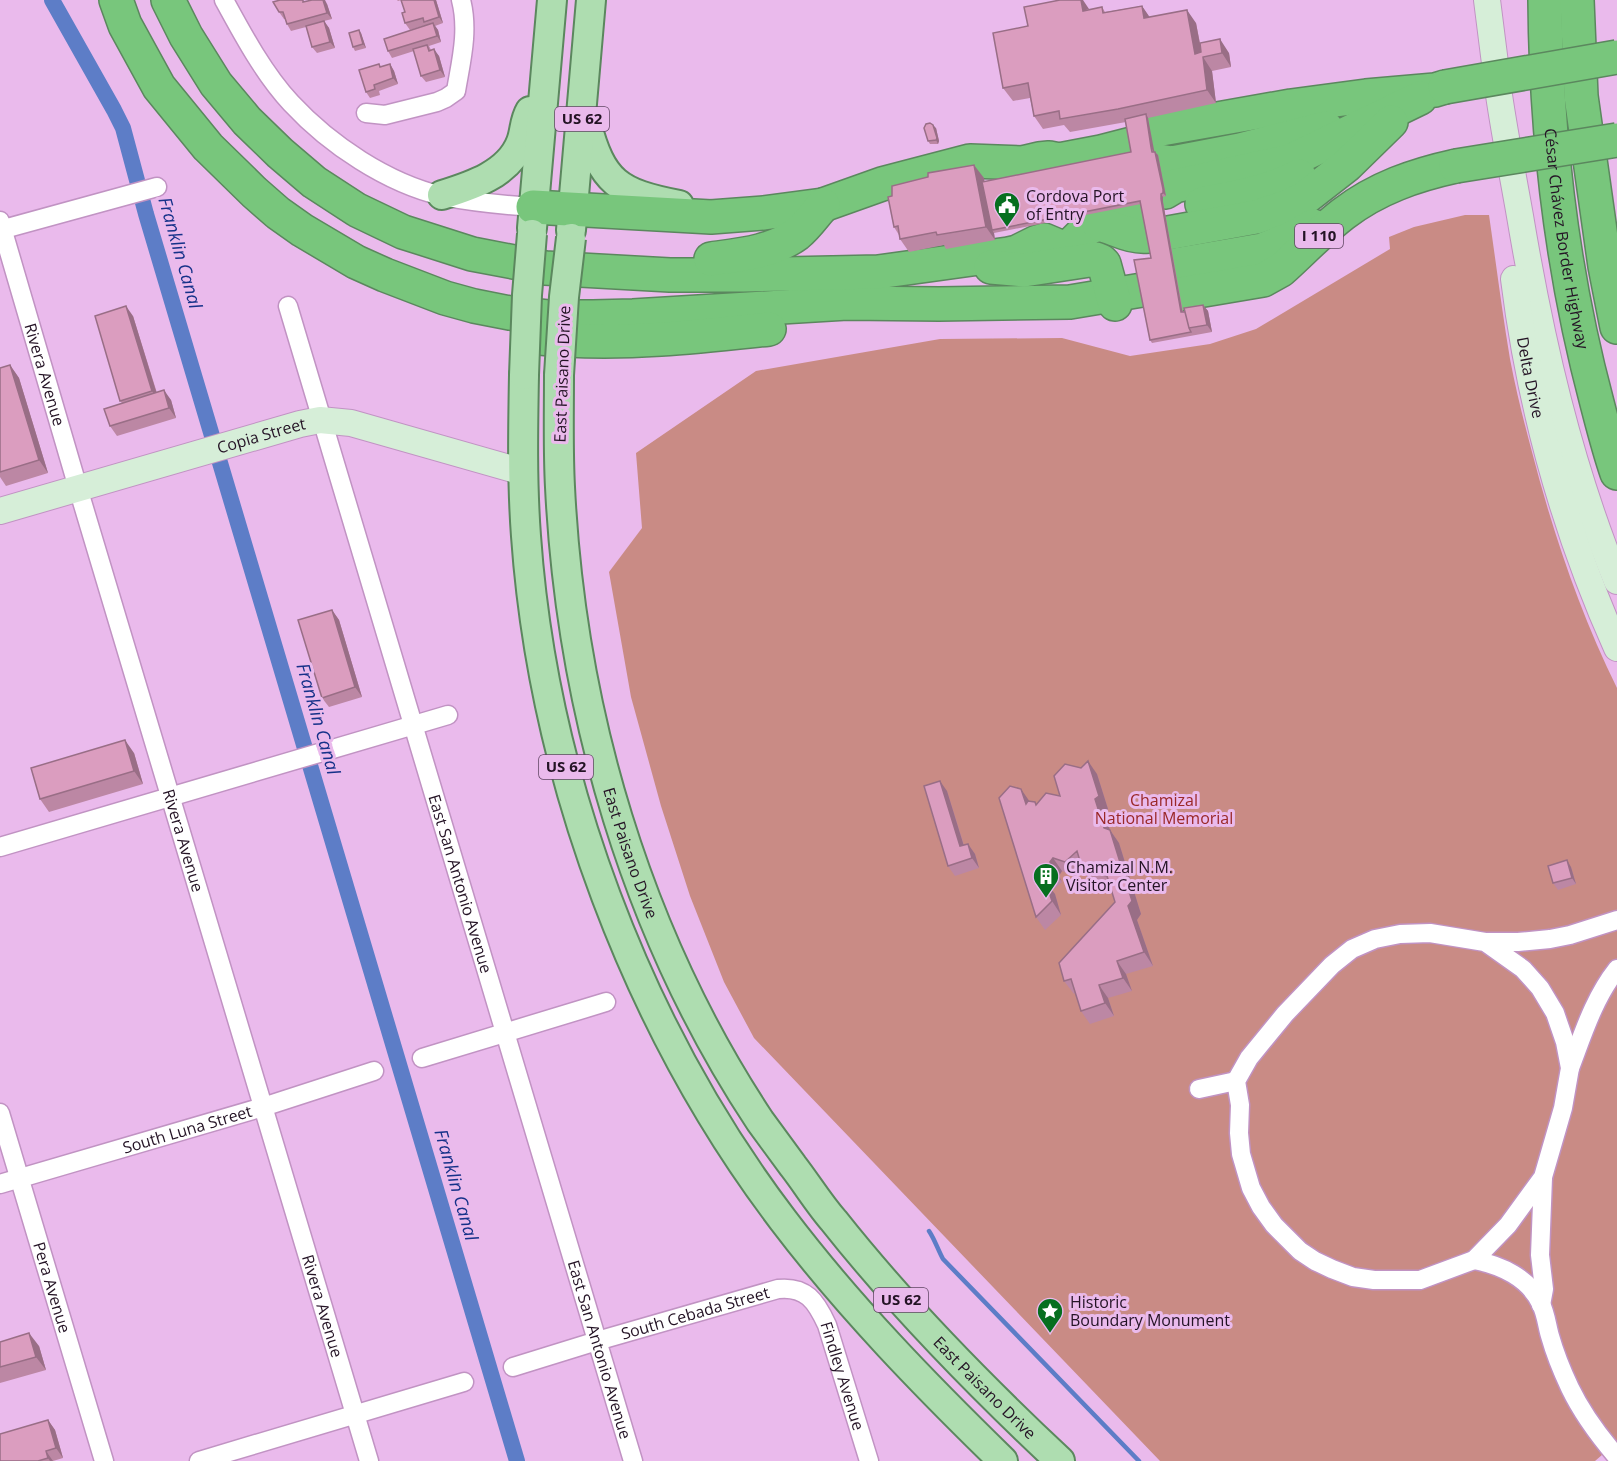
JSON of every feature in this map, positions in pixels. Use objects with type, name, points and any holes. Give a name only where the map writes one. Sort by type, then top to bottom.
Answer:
[{"type":"highway","name":"I 110","points":[[116,0],[125,25],[159,87],[188,122],[199,154],[217,184],[273,234],[334,272],[375,294],[473,328],[536,338],[591,341],[690,337],[849,320],[939,304],[1002,299],[1018,310],[1070,310],[1143,220],[1175,186],[1290,161],[1430,93]]},
{"type":"highway","points":[[168,0],[186,36],[216,84],[247,121],[314,182],[357,210],[403,232],[472,254],[545,268],[615,271],[731,256],[781,244],[800,232],[823,205]]},
{"type":"highway","points":[[1536,0],[1545,54]]},
{"type":"highway","name":"César Chávez Border Highway","points":[[1545,0],[1545,54],[1550,125],[1568,274],[1590,375],[1617,473]]},
{"type":"highway","name":"César Chávez Border Highway","points":[[1577,0],[1581,96],[1605,266],[1617,327]]},
{"type":"highway","points":[[1592,0],[1596,190]]},
{"type":"highway","points":[[1143,220],[1172,163],[1240,150],[1308,133],[1430,93],[1617,57]]},
{"type":"highway","name":"I 110","points":[[615,271],[670,275],[838,273],[894,270],[1008,254],[1044,240],[1063,248],[1070,246],[1088,228],[1143,220],[1280,186],[1298,177],[1430,93]]},
{"type":"highway","points":[[957,261],[1014,270],[1096,259],[1104,264],[1143,220],[1232,104],[1311,94],[1373,113]]},
{"type":"highway","name":"I 110","points":[[1143,220],[1256,217],[1289,206],[1347,165],[1373,113]]},
{"type":"highway","name":"I 110","points":[[1143,220],[1263,280],[1281,270],[1344,202],[1347,176],[1367,156],[1373,113]]},
{"type":"highway","name":"I 110","points":[[1143,220],[1239,240],[1283,227],[1313,206],[1344,202],[1426,173],[1617,140]]},
{"type":"highway","points":[[532,221],[572,224],[765,213],[823,205],[882,184],[970,161],[1022,163],[1049,158],[1059,160],[1143,220]]},
{"type":"highway","name":"I 110","points":[[1143,220],[1239,272],[1258,266],[1295,247],[1344,202]]},
{"type":"main road","name":"US 62","points":[[552,0],[527,295],[523,472],[526,538],[536,622],[563,758],[588,844],[605,896],[658,1018],[686,1071],[737,1155],[782,1219],[831,1281],[887,1345],[1003,1461]]},
{"type":"main road","name":"East Paisano Drive","points":[[591,0],[559,375],[560,486],[565,552],[579,661],[608,785],[636,874],[675,967],[701,1021],[761,1122],[845,1235],[929,1331],[1060,1461]]},
{"type":"main road","name":"Delta Drive","points":[[1487,0],[1499,96],[1546,355],[1578,474],[1617,581]]},
{"type":"main road","points":[[442,195],[486,178],[510,160],[521,143],[526,118],[544,89]]},
{"type":"main road","name":"Delta Drive","points":[[1499,96],[1504,197],[1528,370],[1552,473],[1574,541],[1617,648]]},
{"type":"main road","points":[[583,110],[592,146],[601,165],[625,190],[641,197],[737,214]]},
{"type":"main road","name":"Copia Street","points":[[0,512],[228,444],[320,420],[351,423],[523,472]]},
{"type":"main road","points":[[523,472],[540,480],[545,487],[550,530],[565,552]]},
{"type":"street","points":[[224,0],[258,59],[291,103],[327,137],[368,166],[405,183],[442,195],[498,204],[532,221]]},
{"type":"street","points":[[366,113],[385,115],[436,102],[456,91],[465,41],[461,0]]},
{"type":"street","points":[[1,227],[157,187]]},
{"type":"street","name":"Rivera Avenue","points":[[1,227],[369,1461]]},
{"type":"street","name":"East San Antonio Avenue","points":[[288,306],[320,420],[633,1461]]},
{"type":"street","points":[[0,847],[448,715]]},
{"type":"street","points":[[1543,1177],[1508,1225],[1474,1260],[1420,1280],[1374,1280],[1353,1277],[1315,1261],[1300,1251],[1274,1226],[1261,1207],[1251,1188],[1241,1154],[1240,1105],[1236,1081],[1249,1058],[1285,1014],[1332,965],[1352,949],[1375,939],[1400,934],[1430,933],[1485,942],[1518,942],[1550,939],[1589,930],[1617,920]]},
{"type":"street","points":[[1485,942],[1523,969],[1540,988],[1555,1013],[1565,1042],[1570,1068]]},
{"type":"street","points":[[1542,1305],[1544,1289],[1540,1255],[1543,1177],[1563,1108],[1570,1068],[1594,1005],[1617,969]]},
{"type":"street","points":[[422,1058],[606,1002]]},
{"type":"street","name":"South Luna Street","points":[[0,1184],[263,1107],[374,1071]]},
{"type":"street","points":[[1199,1089],[1236,1081]]},
{"type":"street","name":"Pera Avenue","points":[[0,1113],[104,1461]]},
{"type":"street","points":[[1474,1260],[1492,1263],[1506,1269],[1520,1278],[1533,1292],[1542,1305],[1555,1352],[1570,1388],[1584,1414],[1617,1457]]},
{"type":"street","name":"South Cebada Street","points":[[513,1367],[778,1289],[799,1290],[809,1296]]},
{"type":"street","name":"Findley Avenue","points":[[809,1296],[828,1325],[869,1461]]},
{"type":"street","points":[[199,1461],[464,1382]]},
{"type":"green space","name":"Chamizal National Memorial","points":[[1465,215],[1489,215],[1510,359],[1540,482],[1579,602],[1617,688],[1617,1442],[1595,1461],[1160,1461],[754,1038],[724,982],[690,896],[661,806],[631,697],[609,572],[642,528],[636,453],[756,371],[940,339],[1062,338],[1130,356],[1210,344],[1256,329],[1390,249],[1389,237],[1414,227]]},
{"type":"building","points":[[303,0],[303,2],[323,0],[327,13],[287,24],[283,12],[279,12],[273,2]]},
{"type":"building","points":[[401,0],[434,0],[439,17],[424,22],[423,18],[405,23],[402,13],[405,12]]},
{"type":"building","points":[[1060,0],[1081,0],[1083,11],[1102,7],[1103,13],[1142,6],[1144,18],[1187,10],[1195,54],[1201,52],[1200,43],[1220,39],[1222,53],[1203,57],[1207,90],[1060,119],[1059,111],[1034,116],[1028,83],[1003,88],[993,33],[1028,26],[1024,7]]},
{"type":"building","points":[[324,21],[330,42],[312,47],[306,26]]},
{"type":"building","points":[[433,23],[437,36],[388,51],[384,39]]},
{"type":"building","points":[[359,30],[363,44],[353,47],[349,33]]},
{"type":"building","points":[[427,45],[429,51],[434,49],[440,70],[421,76],[413,49]]},
{"type":"building","points":[[379,64],[380,67],[390,64],[393,78],[374,85],[375,89],[366,92],[359,70]]},
{"type":"building","name":"Cordova Port of Entry","points":[[1146,114],[1152,152],[1155,152],[1163,189],[1161,199],[1181,312],[1185,312],[1191,332],[1150,340],[1134,260],[1151,258],[1140,201],[992,230],[982,182],[1131,152],[1125,119]]},
{"type":"building","points":[[930,123],[933,125],[937,138],[928,141],[924,128]]},
{"type":"building","points":[[974,165],[986,227],[937,235],[936,232],[900,239],[898,226],[894,227],[888,197],[892,196],[892,186],[928,177],[928,173]]},
{"type":"building","points":[[1203,305],[1207,325],[1189,328],[1184,308]]},
{"type":"building","points":[[126,306],[152,391],[120,401],[95,316]]},
{"type":"building","points":[[10,365],[39,460],[0,472],[0,368]]},
{"type":"building","points":[[164,390],[169,408],[110,426],[104,409]]},
{"type":"building","points":[[332,610],[355,687],[322,698],[298,620]]},
{"type":"building","points":[[125,740],[134,771],[40,799],[31,768]]},
{"type":"building","name":"Chamizal N.M. Visitor Center","points":[[1088,761],[1099,796],[1095,799],[1104,828],[1110,830],[1132,901],[1128,906],[1144,952],[1117,961],[1123,978],[1099,985],[1105,1003],[1081,1011],[1071,979],[1064,981],[1059,963],[1115,902],[1107,876],[1083,871],[1077,851],[1065,862],[1053,858],[1050,862],[1052,868],[1041,880],[1045,881],[1052,901],[1036,917],[999,798],[1010,786],[1021,789],[1026,804],[1028,801],[1035,802],[1036,805],[1046,793],[1060,796],[1054,776],[1065,764],[1081,768]]},
{"type":"building","points":[[940,781],[960,846],[968,844],[972,858],[948,866],[924,786]]},
{"type":"building","points":[[1567,860],[1572,878],[1553,883],[1548,866]]},
{"type":"building","points":[[29,1333],[36,1357],[0,1367],[0,1342]]},
{"type":"building","points":[[48,1420],[56,1448],[46,1451],[48,1458],[38,1461],[0,1461],[0,1434]]},
{"type":"waterway","name":"Franklin Canal","points":[[52,0],[123,128],[146,214],[517,1461]]},
{"type":"waterway","points":[[929,1231],[943,1259],[1139,1461]]},
{"type":"place","name":"Cordova Port of Entry","points":[[1007,228]]},
{"type":"place","name":"Chamizal N.M. Visitor Center","points":[[1046,899]]},
{"type":"place","name":"Historic Boundary Monument","points":[[1050,1334]]}]
